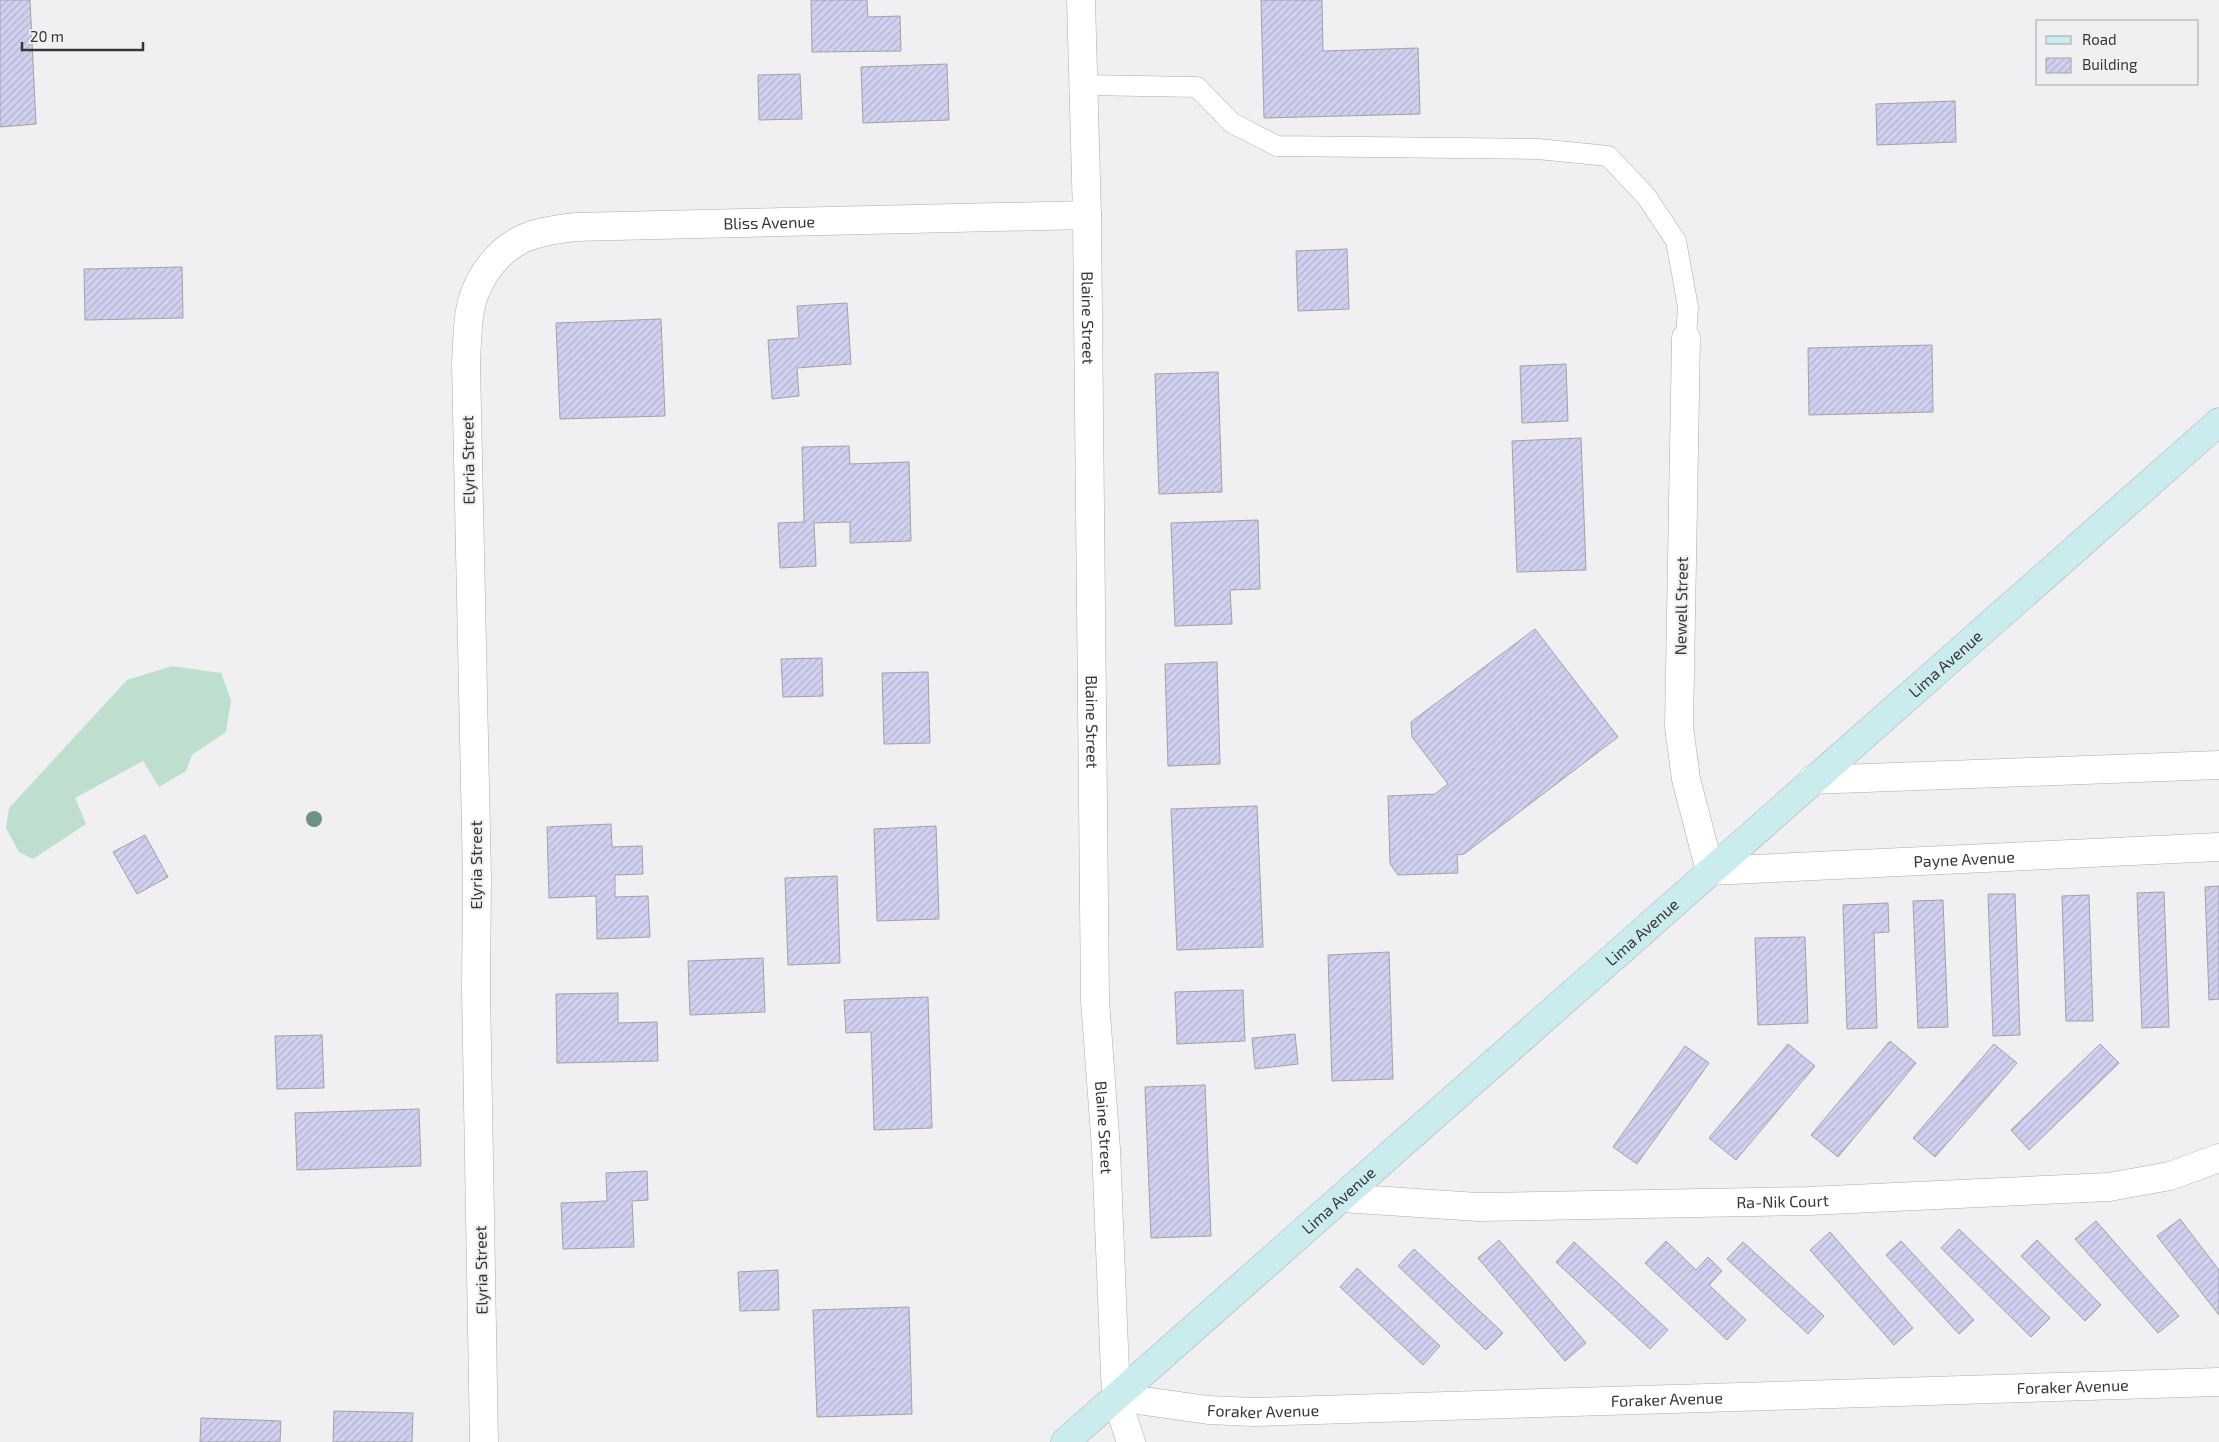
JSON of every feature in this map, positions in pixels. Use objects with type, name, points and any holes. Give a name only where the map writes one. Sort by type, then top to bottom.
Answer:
[{"type":"street","name":"Blaine Street","points":[[1081,0],[1087,216],[1096,1000],[1106,1149],[1116,1397],[1131,1442]]},
{"type":"street","name":"Bliss Avenue","points":[[476,289],[492,263],[515,243],[544,232],[574,227],[1087,216]]},
{"type":"street","name":"Elyria Street","points":[[476,289],[470,311],[466,364],[477,878],[476,990],[484,1442]]},
{"type":"street","name":"Newell Street","points":[[1686,338],[1679,727],[1686,779],[1710,871]]},
{"type":"street","name":"Lima Avenue","points":[[1065,1442],[2219,422]]},
{"type":"street","points":[[1812,780],[2219,765]]},
{"type":"street","name":"Payne Avenue","points":[[1710,871],[2219,847]]},
{"type":"street","name":"Ra-Nik Court","points":[[1342,1198],[1478,1207],[1808,1200],[2109,1187],[2170,1176],[2219,1158]]},
{"type":"street","name":"Foraker Avenue","points":[[1116,1397],[1208,1410],[1254,1412],[2219,1382]]},
{"type":"lane","points":[[1084,84],[1197,87],[1232,123],[1277,146],[1538,149],[1608,156],[1646,196],[1676,241],[1688,307],[1686,338]]},
{"type":"green space","points":[[172,666],[221,673],[231,700],[226,732],[192,755],[186,771],[159,787],[143,761],[75,798],[86,824],[33,859],[19,852],[6,828],[9,808],[127,680]]},
{"type":"building","points":[[0,0],[30,0],[36,124],[0,127]]},
{"type":"building","points":[[811,0],[867,0],[868,17],[900,16],[901,51],[812,52]]},
{"type":"building","points":[[1261,0],[1322,0],[1323,51],[1418,48],[1420,114],[1264,118]]},
{"type":"building","points":[[947,64],[949,120],[863,123],[861,67]]},
{"type":"building","points":[[800,74],[802,119],[759,120],[758,75]]},
{"type":"building","points":[[1955,101],[1956,142],[1877,145],[1876,104]]},
{"type":"building","points":[[1347,249],[1349,309],[1298,311],[1296,251]]},
{"type":"building","points":[[182,267],[183,318],[85,320],[84,269]]},
{"type":"building","points":[[847,303],[851,364],[797,368],[799,396],[772,399],[768,340],[799,338],[797,306]]},
{"type":"building","points":[[661,319],[665,416],[560,419],[556,323]]},
{"type":"building","points":[[1932,345],[1933,412],[1809,415],[1808,348]]},
{"type":"building","points":[[1566,364],[1568,421],[1522,423],[1520,366]]},
{"type":"building","points":[[1218,372],[1222,492],[1159,494],[1155,374]]},
{"type":"building","points":[[1581,438],[1586,570],[1517,572],[1512,441]]},
{"type":"building","points":[[849,446],[850,464],[909,462],[911,541],[850,543],[850,522],[814,523],[816,566],[780,568],[778,523],[804,522],[802,447]]},
{"type":"building","points":[[1258,520],[1260,589],[1230,590],[1232,624],[1175,626],[1171,523]]},
{"type":"building","points":[[1535,629],[1618,737],[1464,854],[1457,855],[1458,873],[1398,875],[1390,864],[1388,796],[1435,794],[1448,784],[1412,737],[1411,722]]},
{"type":"building","points":[[822,658],[823,696],[783,697],[781,659]]},
{"type":"building","points":[[1217,662],[1220,764],[1168,766],[1165,664]]},
{"type":"building","points":[[928,672],[930,743],[884,744],[882,673]]},
{"type":"building","points":[[1257,806],[1263,947],[1177,950],[1171,809]]},
{"type":"building","points":[[611,824],[612,847],[642,846],[643,874],[615,875],[615,897],[648,896],[650,937],[597,939],[596,896],[549,898],[547,827]]},
{"type":"building","points":[[936,826],[939,919],[877,921],[874,829]]},
{"type":"building","points":[[145,835],[168,877],[137,894],[113,852]]},
{"type":"building","points":[[837,876],[840,963],[788,965],[785,878]]},
{"type":"building","points":[[2219,886],[2219,999],[2209,1000],[2205,887]]},
{"type":"building","points":[[2164,892],[2169,1027],[2142,1028],[2137,893]]},
{"type":"building","points":[[1988,894],[2015,894],[2020,1035],[1993,1036]]},
{"type":"building","points":[[2089,895],[2093,1021],[2066,1021],[2062,896]]},
{"type":"building","points":[[1943,900],[1948,1027],[1918,1028],[1913,901]]},
{"type":"building","points":[[1888,903],[1889,932],[1874,933],[1877,1028],[1847,1029],[1843,905]]},
{"type":"building","points":[[1805,937],[1808,1023],[1758,1025],[1755,938]]},
{"type":"building","points":[[1389,952],[1393,1079],[1332,1081],[1328,955]]},
{"type":"building","points":[[763,958],[765,1012],[690,1015],[688,961]]},
{"type":"building","points":[[1243,990],[1245,1041],[1177,1044],[1175,992]]},
{"type":"building","points":[[618,993],[618,1023],[657,1022],[658,1061],[557,1063],[556,994]]},
{"type":"building","points":[[928,997],[932,1128],[874,1130],[871,1032],[846,1033],[844,1000]]},
{"type":"building","points":[[1295,1034],[1298,1064],[1255,1069],[1252,1038]]},
{"type":"building","points":[[322,1035],[324,1088],[277,1089],[275,1036]]},
{"type":"building","points":[[1890,1041],[1916,1063],[1838,1157],[1811,1135]]},
{"type":"building","points":[[1788,1044],[1815,1066],[1736,1160],[1709,1138]]},
{"type":"building","points":[[1994,1044],[2017,1063],[1935,1157],[1913,1138]]},
{"type":"building","points":[[2100,1044],[2119,1063],[2029,1150],[2011,1130]]},
{"type":"building","points":[[1685,1046],[1709,1063],[1637,1164],[1613,1147]]},
{"type":"building","points":[[1205,1085],[1211,1236],[1151,1238],[1145,1087]]},
{"type":"building","points":[[419,1109],[421,1166],[297,1170],[295,1113]]},
{"type":"building","points":[[647,1171],[648,1200],[632,1201],[634,1247],[563,1249],[561,1203],[607,1201],[606,1173]]},
{"type":"building","points":[[2180,1219],[2219,1270],[2219,1315],[2157,1236]]},
{"type":"building","points":[[2096,1221],[2179,1316],[2158,1333],[2075,1239]]},
{"type":"building","points":[[1959,1229],[2050,1318],[2031,1337],[1941,1248]]},
{"type":"building","points":[[1830,1232],[1913,1328],[1894,1345],[1810,1250]]},
{"type":"building","points":[[1499,1240],[1586,1343],[1565,1361],[1478,1258]]},
{"type":"building","points":[[2037,1240],[2101,1305],[2085,1321],[2021,1256]]},
{"type":"building","points":[[1666,1241],[1696,1270],[1708,1257],[1722,1271],[1709,1285],[1746,1320],[1727,1340],[1645,1263]]},
{"type":"building","points":[[1901,1241],[1974,1320],[1959,1334],[1886,1255]]},
{"type":"building","points":[[1574,1242],[1668,1330],[1650,1349],[1556,1262]]},
{"type":"building","points":[[1743,1242],[1824,1316],[1808,1334],[1727,1259]]},
{"type":"building","points":[[1414,1249],[1503,1333],[1486,1350],[1398,1266]]},
{"type":"building","points":[[1357,1268],[1440,1346],[1423,1365],[1340,1287]]},
{"type":"building","points":[[778,1270],[779,1310],[740,1311],[738,1272]]},
{"type":"building","points":[[909,1307],[912,1414],[817,1417],[813,1310]]},
{"type":"building","points":[[334,1411],[413,1413],[412,1442],[333,1442]]},
{"type":"building","points":[[201,1418],[281,1421],[280,1442],[200,1442]]}]
